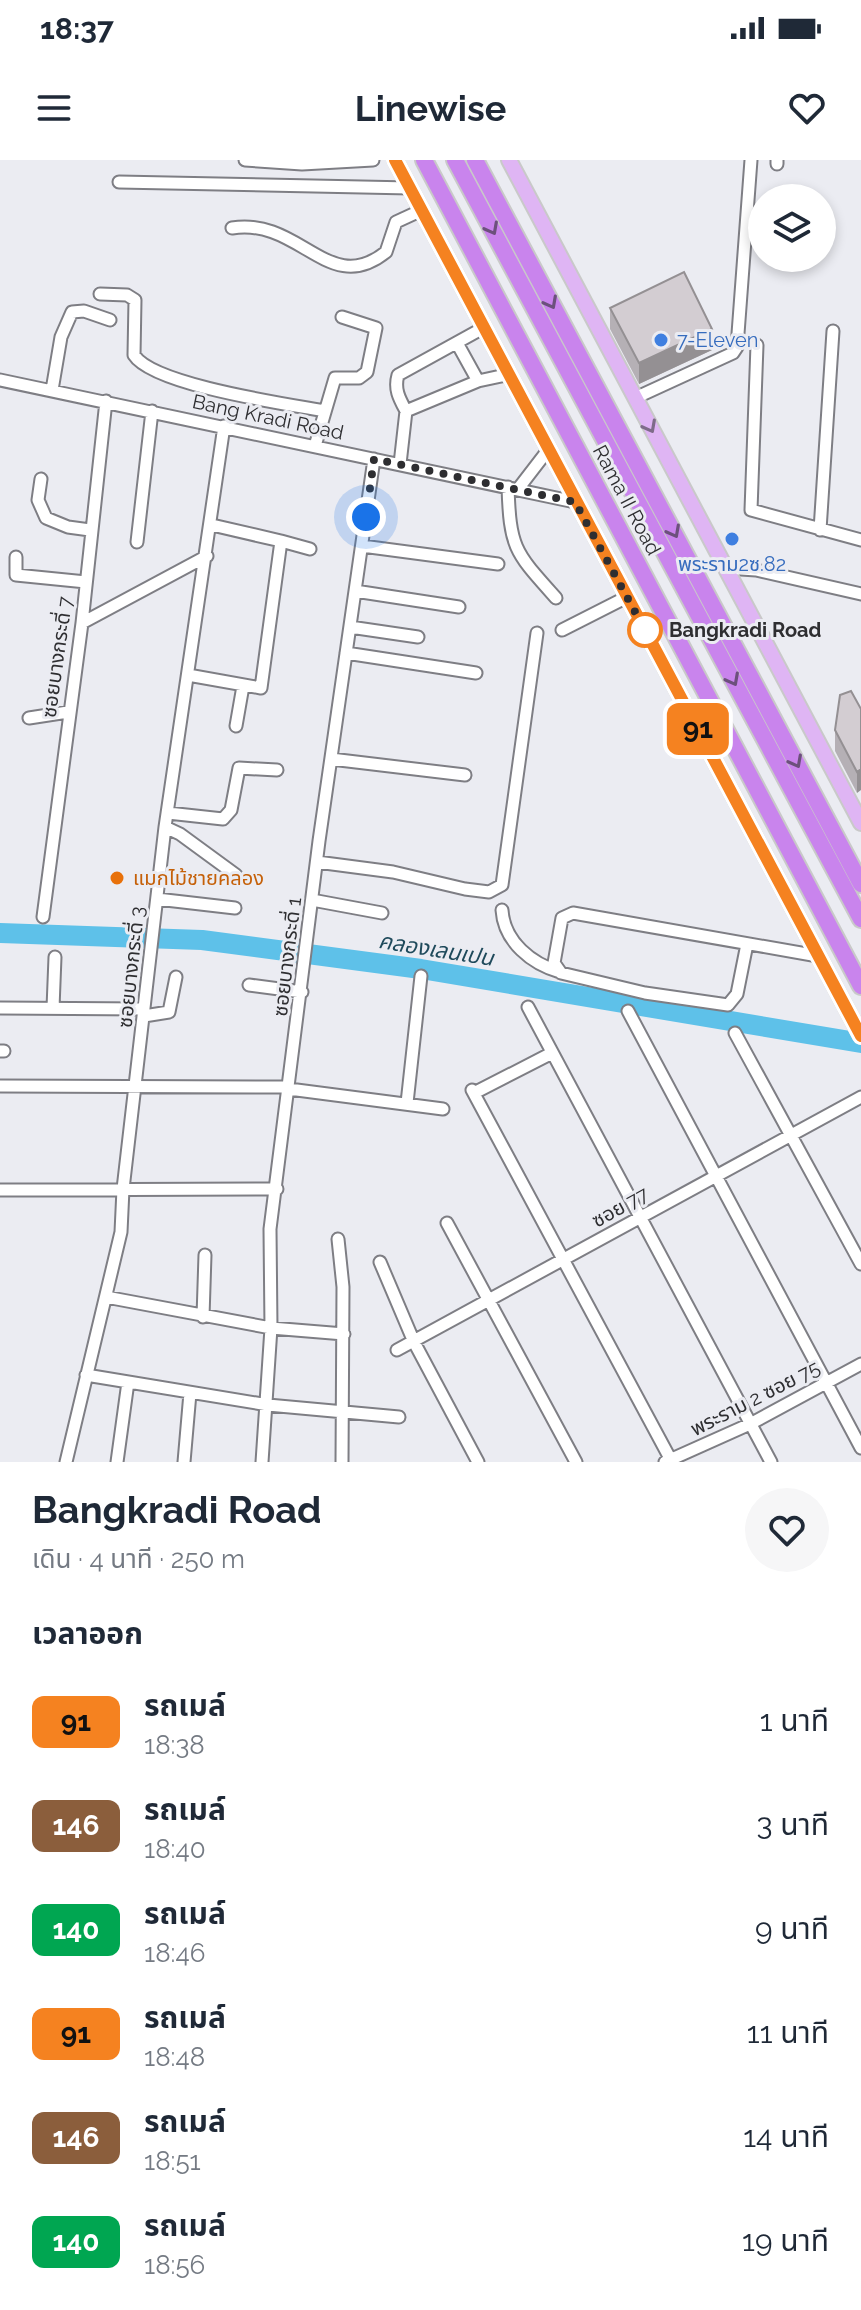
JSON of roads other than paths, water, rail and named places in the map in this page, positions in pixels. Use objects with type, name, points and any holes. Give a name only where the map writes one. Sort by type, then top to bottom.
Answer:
[{"type":"highway","points":[[427,160],[861,963]]},
{"type":"highway","name":"Rama II Road","points":[[427,160],[861,986]]},
{"type":"highway","points":[[455,160],[861,919]]},
{"type":"highway","name":"Rama II Road","points":[[475,160],[861,884]]},
{"type":"main road","points":[[395,160],[861,1036]]},
{"type":"main road","points":[[509,160],[861,823]]},
{"type":"street","points":[[245,160],[302,164],[373,160]]},
{"type":"street","points":[[635,398],[733,353],[737,347],[751,160]]},
{"type":"street","points":[[119,182],[410,188]]},
{"type":"street","points":[[232,228],[247,226],[279,231],[337,267],[357,267],[386,252],[396,222],[422,210]]},
{"type":"street","points":[[100,294],[127,295],[135,300],[134,355],[145,367],[200,386],[325,411]]},
{"type":"street","points":[[52,390],[61,337],[72,312],[84,311],[110,320]]},
{"type":"street","points":[[315,446],[335,378],[359,378],[367,372],[375,332],[373,325],[342,317]]},
{"type":"street","points":[[400,464],[406,411],[395,385],[398,375],[485,327]]},
{"type":"street","points":[[820,530],[833,331]]},
{"type":"street","points":[[457,343],[478,381]]},
{"type":"street","points":[[757,345],[750,507],[754,513],[861,540]]},
{"type":"street","points":[[406,411],[478,381],[510,374]]},
{"type":"street","name":"Bang Kradi Road","points":[[0,380],[575,502]]},
{"type":"street","name":"ซอยบางกระดี่ 7","points":[[43,917],[82,623],[106,401]]},
{"type":"street","points":[[137,542],[152,411]]},
{"type":"street","name":"ซอยบางกระดี่ 3","points":[[66,1462],[121,1232],[123,1189],[165,827],[212,525],[224,426]]},
{"type":"street","points":[[548,450],[513,488],[510,532],[521,558],[556,598]]},
{"type":"street","name":"ซอยบางกระดี่ 1","points":[[262,1462],[271,1328],[270,1229],[317,862],[374,459]]},
{"type":"street","points":[[41,479],[38,500],[46,518],[68,527],[90,530]]},
{"type":"street","points":[[212,525],[310,549]]},
{"type":"street","points":[[260,701],[281,541]]},
{"type":"street","points":[[362,546],[498,564]]},
{"type":"street","points":[[82,623],[207,556]]},
{"type":"street","points":[[16,557],[16,575],[86,582]]},
{"type":"street","points":[[726,568],[756,570],[861,594]]},
{"type":"street","points":[[355,591],[459,607]]},
{"type":"street","points":[[562,630],[627,597]]},
{"type":"street","points":[[350,627],[418,637]]},
{"type":"street","points":[[317,862],[393,872],[489,892],[502,885],[537,633]]},
{"type":"street","points":[[346,653],[476,673]]},
{"type":"street","points":[[188,675],[261,688]]},
{"type":"street","points":[[236,726],[243,686]]},
{"type":"street","points":[[29,718],[68,712]]},
{"type":"street","points":[[331,759],[465,775]]},
{"type":"street","points":[[168,813],[223,819],[231,810],[239,768],[277,770]]},
{"type":"street","points":[[165,827],[193,843],[236,875]]},
{"type":"street","points":[[157,899],[235,908]]},
{"type":"street","points":[[312,900],[382,913]]},
{"type":"street","points":[[502,910],[505,928],[515,944],[540,965],[645,993],[728,1005],[737,994],[747,944]]},
{"type":"street","points":[[561,973],[554,963],[562,918],[573,913],[818,956]]},
{"type":"street","points":[[53,1008],[55,957]]},
{"type":"street","points":[[407,1103],[421,976]]},
{"type":"street","points":[[0,1008],[169,1012],[176,977]]},
{"type":"street","points":[[249,985],[302,992]]},
{"type":"street","points":[[528,1007],[771,1462]]},
{"type":"street","points":[[628,1011],[861,1448]]},
{"type":"street","points":[[735,1033],[861,1264]]},
{"type":"street","points":[[552,1053],[473,1092],[669,1461]]},
{"type":"street","points":[[0,1086],[289,1088],[443,1109]]},
{"type":"street","name":"ซอย 77","points":[[397,1350],[861,1097]]},
{"type":"street","points":[[0,1190],[277,1189]]},
{"type":"street","points":[[447,1223],[576,1462]]},
{"type":"street","points":[[338,1239],[344,1334],[342,1462]]},
{"type":"street","points":[[203,1317],[205,1255]]},
{"type":"street","points":[[380,1262],[414,1342],[478,1462]]},
{"type":"street","points":[[106,1297],[271,1328],[344,1334]]},
{"type":"street","name":"พระราม 2 ซอย 75","points":[[669,1461],[750,1424],[861,1364]]},
{"type":"street","points":[[86,1375],[268,1405],[399,1417]]},
{"type":"street","points":[[117,1462],[128,1382]]},
{"type":"street","points":[[184,1462],[190,1393]]},
{"type":"waterway","name":"คลองเลนเปน","points":[[0,933],[202,940],[421,969],[861,1043]]},
{"type":"place","name":"7-Eleven","points":[[661,340]]},
{"type":"place","name":"พระราม2ซ.82","points":[[732,539]]},
{"type":"place","name":"Bangkradi Road","points":[[645,630]]},
{"type":"place","name":"แมกไม้ชายคลอง","points":[[117,878]]}]
